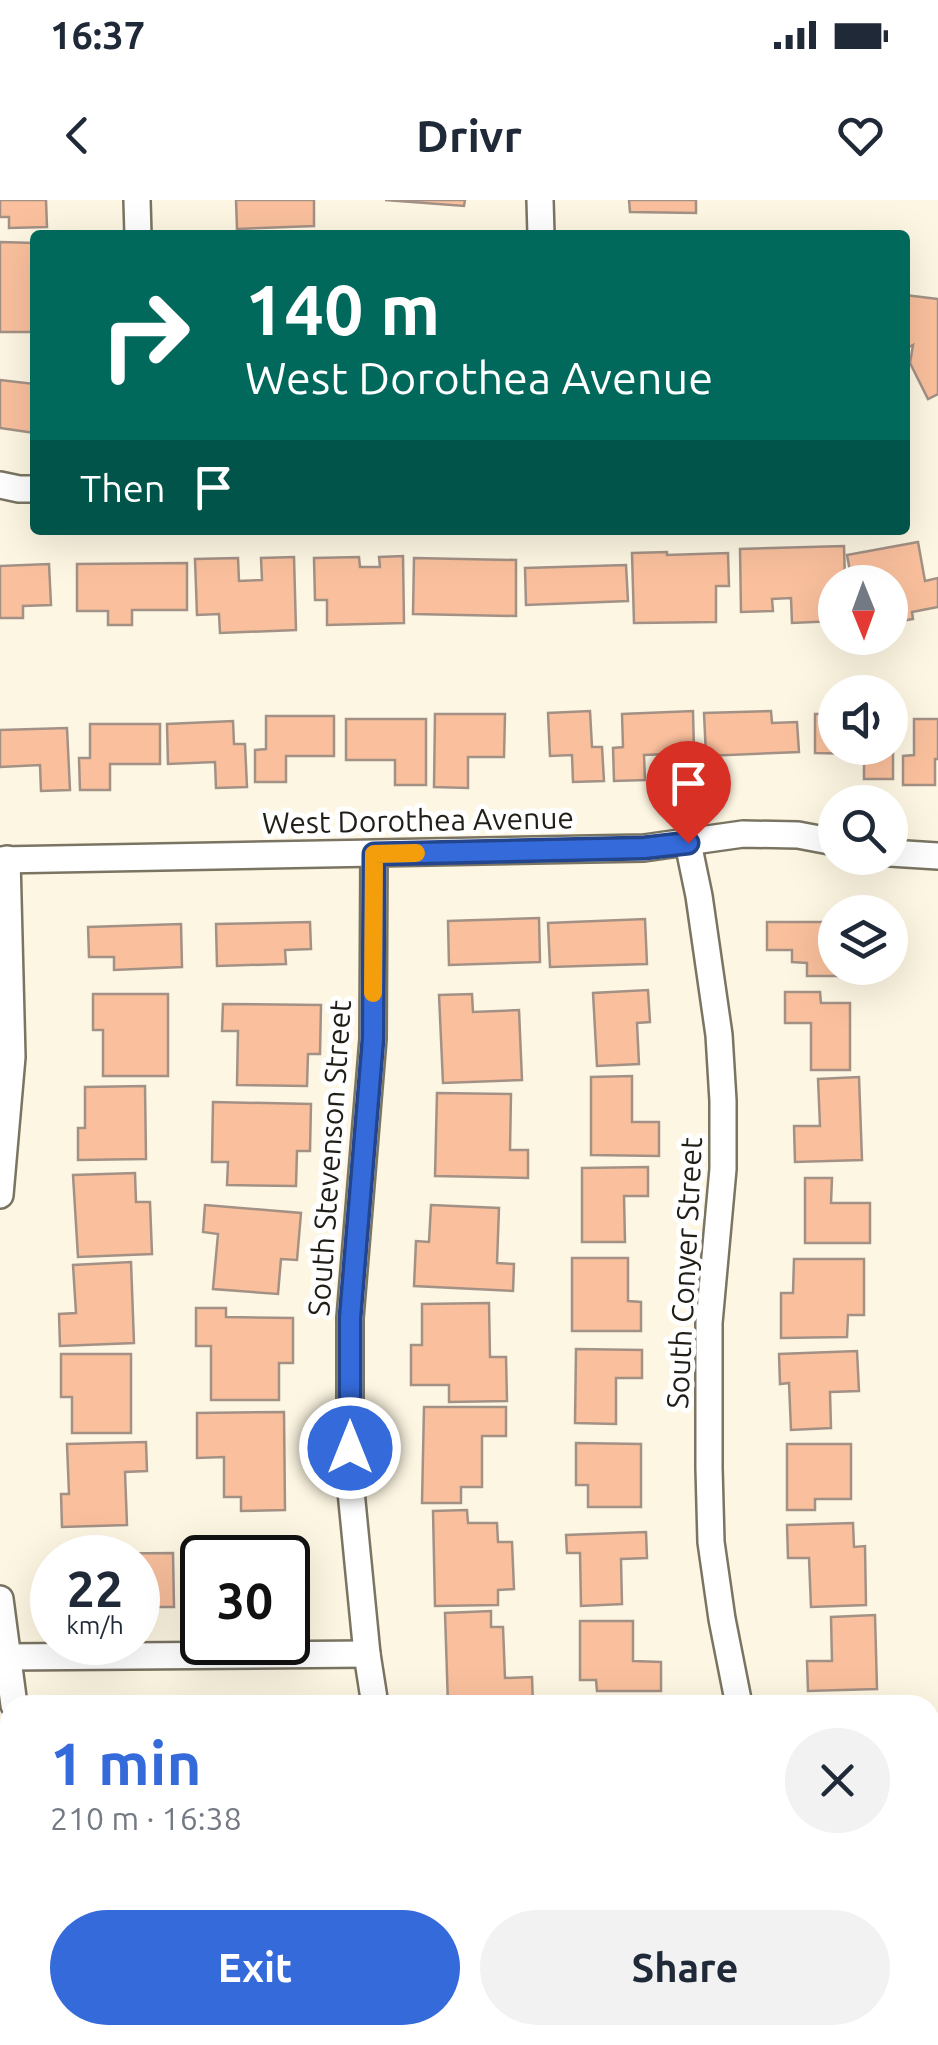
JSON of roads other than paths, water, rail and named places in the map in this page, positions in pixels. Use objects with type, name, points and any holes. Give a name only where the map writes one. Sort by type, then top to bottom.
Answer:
[{"type":"street","points":[[137,200],[138,230]]},
{"type":"street","points":[[540,200],[541,230]]},
{"type":"street","points":[[0,485],[30,489]]},
{"type":"street","name":"West Dorothea Avenue","points":[[3,859],[644,848],[743,834],[818,839]]},
{"type":"street","name":"South Conyer Street","points":[[688,843],[719,1034],[723,1101],[723,1169],[708,1322],[709,1468],[711,1542],[737,1695]]},
{"type":"street","name":"South Stevenson Street","points":[[374,854],[373,1039],[350,1318],[350,1481],[374,1695]]},
{"type":"street","points":[[908,854],[938,856]]},
{"type":"street","points":[[0,1195],[12,1057],[3,859]]},
{"type":"street","points":[[0,1600],[12,1695]]},
{"type":"street","points":[[6,1657],[367,1654]]}]
